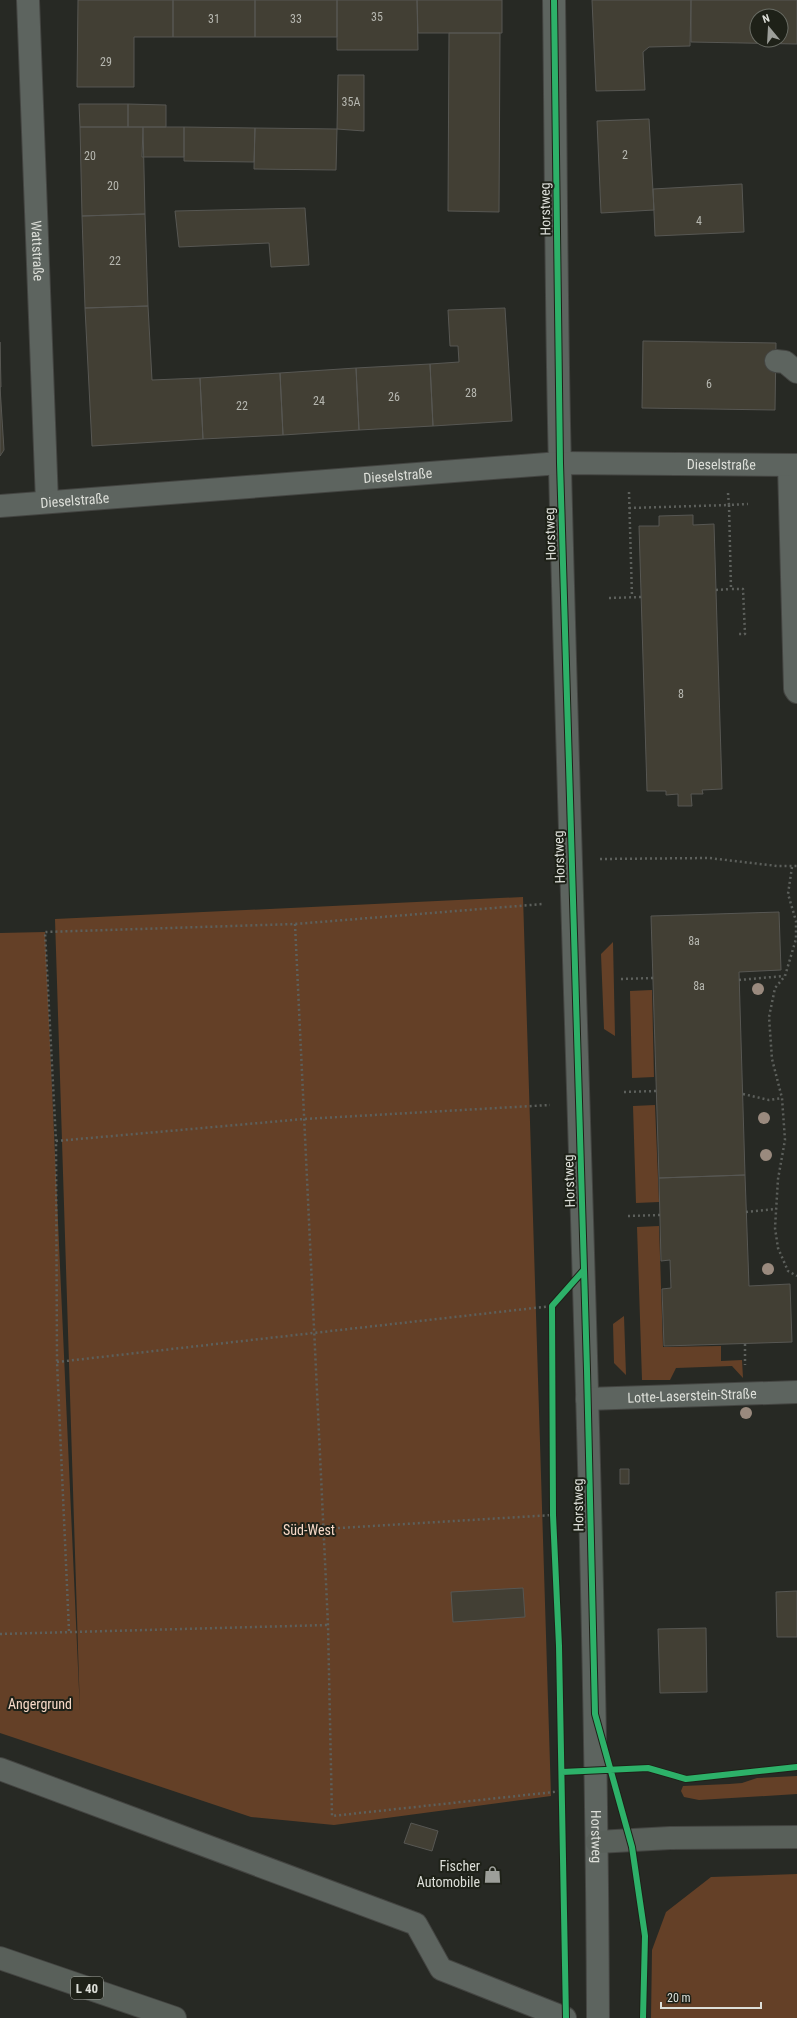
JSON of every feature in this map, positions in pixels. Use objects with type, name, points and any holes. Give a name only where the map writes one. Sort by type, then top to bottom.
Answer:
[{"type":"highway","points":[[597,1842],[670,1838],[797,1837]]},
{"type":"highway","name":"L 40","points":[[0,1958],[174,2018]]},
{"type":"street","name":"Wattstraße","points":[[28,0],[47,502]]},
{"type":"street","name":"Horstweg","points":[[554,0],[560,463],[587,1399],[597,1842],[598,2018]]},
{"type":"street","points":[[776,361],[785,362],[797,372]]},
{"type":"street","name":"Dieselstraße","points":[[0,506],[560,463],[793,465]]},
{"type":"street","points":[[793,465],[795,689],[797,692]]},
{"type":"street","name":"Lotte-Laserstein-Straße","points":[[587,1399],[797,1392]]},
{"type":"street","points":[[0,1769],[416,1924],[441,1969],[565,2018]]},
{"type":"path","points":[[629,488],[632,597]]},
{"type":"path","points":[[629,508],[748,504]]},
{"type":"path","points":[[729,505],[731,590]]},
{"type":"path","points":[[716,590],[743,589],[745,634],[738,634]]},
{"type":"path","points":[[609,598],[641,597]]},
{"type":"path","points":[[572,860],[709,858],[792,867],[797,866]]},
{"type":"path","points":[[792,867],[788,894],[796,921],[796,940],[785,976],[775,988],[769,1017],[772,1059],[782,1098],[785,1140],[775,1209],[774,1228],[778,1248],[788,1271],[797,1276]]},
{"type":"path","points":[[69,1631],[57,1362],[56,1141],[45,932],[295,924],[573,901]]},
{"type":"path","points":[[295,924],[328,1625],[332,1816],[563,1792]]},
{"type":"path","points":[[739,980],[785,976]]},
{"type":"path","points":[[621,980],[653,978]]},
{"type":"path","points":[[624,1092],[656,1091]]},
{"type":"path","points":[[743,1094],[769,1100],[782,1098]]},
{"type":"path","points":[[56,1141],[304,1119],[578,1103]]},
{"type":"path","points":[[746,1212],[775,1209]]},
{"type":"path","points":[[628,1216],[660,1215]]},
{"type":"path","points":[[57,1362],[552,1306]]},
{"type":"path","points":[[323,1529],[553,1515]]},
{"type":"path","points":[[0,1634],[328,1625]]},
{"type":"green space","name":"Süd-West","points":[[523,897],[551,1796],[334,1825],[251,1817],[0,1733],[0,933],[45,932],[80,1712],[55,919]]},
{"type":"green space","points":[[613,942],[615,1036],[604,1029],[601,954]]},
{"type":"green space","points":[[652,990],[654,1077],[632,1078],[630,991]]},
{"type":"green space","points":[[655,1105],[659,1202],[636,1203],[633,1106]]},
{"type":"green space","points":[[659,1226],[663,1347],[721,1346],[721,1361],[742,1360],[743,1378],[732,1366],[676,1368],[670,1380],[642,1380],[637,1227]]},
{"type":"green space","points":[[624,1316],[626,1375],[614,1363],[613,1324]]},
{"type":"green space","points":[[797,1776],[797,1794],[699,1800],[684,1797],[681,1791],[683,1786],[742,1783],[757,1778]]},
{"type":"green space","points":[[797,1874],[797,2018],[651,2018],[652,1950],[666,1912],[711,1877]]},
{"type":"building","points":[[78,0],[173,0],[173,37],[134,37],[134,87],[77,87]]},
{"type":"building","points":[[173,0],[255,0],[255,37],[173,37]]},
{"type":"building","points":[[255,0],[337,0],[337,37],[255,37]]},
{"type":"building","points":[[337,0],[417,0],[418,50],[337,50]]},
{"type":"building","points":[[417,0],[502,0],[502,33],[418,33]]},
{"type":"building","points":[[592,0],[691,0],[690,46],[649,47],[643,52],[645,90],[596,91]]},
{"type":"building","points":[[691,0],[797,0],[797,44],[789,44],[789,8],[749,8],[749,43],[691,42]]},
{"type":"building","points":[[449,33],[500,33],[499,212],[448,211]]},
{"type":"building","points":[[338,75],[364,75],[364,131],[337,129]]},
{"type":"building","points":[[79,104],[128,104],[128,127],[80,127]]},
{"type":"building","points":[[128,104],[166,105],[166,127],[128,127]]},
{"type":"building","points":[[649,119],[654,210],[601,213],[597,121]]},
{"type":"building","points":[[80,127],[143,127],[145,214],[82,216]]},
{"type":"building","points":[[143,127],[184,127],[184,157],[142,157]]},
{"type":"building","points":[[184,127],[255,128],[254,162],[184,161]]},
{"type":"building","points":[[255,128],[337,129],[336,170],[254,169]]},
{"type":"building","points":[[742,184],[744,232],[655,236],[653,189]]},
{"type":"building","points":[[305,208],[309,265],[271,267],[269,243],[179,247],[175,211]]},
{"type":"building","points":[[145,214],[148,306],[85,308],[82,216]]},
{"type":"building","points":[[148,306],[152,380],[200,378],[203,439],[92,446],[85,308]]},
{"type":"building","points":[[505,308],[512,421],[433,426],[430,364],[459,362],[458,346],[450,346],[448,310]]},
{"type":"building","points":[[643,341],[776,343],[775,410],[642,408]]},
{"type":"building","points":[[0,342],[1,387],[0,387]]},
{"type":"building","points":[[430,364],[433,426],[359,430],[356,368]]},
{"type":"building","points":[[356,368],[359,430],[283,435],[280,373]]},
{"type":"building","points":[[280,373],[283,435],[203,439],[200,378]]},
{"type":"building","points":[[0,387],[4,450],[0,456]]},
{"type":"building","points":[[693,515],[693,525],[714,524],[722,789],[702,790],[703,794],[691,794],[692,806],[678,806],[678,794],[666,795],[666,791],[647,791],[639,526],[659,526],[659,516]]},
{"type":"building","points":[[779,912],[781,970],[739,972],[745,1175],[659,1178],[651,916]]},
{"type":"building","points":[[745,1175],[749,1286],[790,1284],[792,1342],[664,1346],[662,1289],[671,1288],[670,1260],[661,1261],[659,1178]]},
{"type":"building","points":[[620,1469],[629,1469],[629,1484],[620,1484]]},
{"type":"building","points":[[523,1588],[525,1617],[453,1622],[451,1592]]},
{"type":"building","points":[[797,1591],[797,1637],[777,1637],[776,1592]]},
{"type":"building","points":[[706,1628],[707,1692],[660,1693],[658,1629]]},
{"type":"building","points":[[411,1823],[438,1831],[432,1851],[404,1843]]},
{"type":"cycle path","points":[[554,0],[560,463],[587,1370],[595,1714],[632,1847],[645,1936],[643,2018]]},
{"type":"cycle path","points":[[566,2018],[559,1646],[553,1515],[552,1306],[583,1271]]},
{"type":"cycle path","points":[[562,1772],[648,1768],[686,1779],[797,1767]]},
{"type":"place","name":"Fischer Automobile","points":[[493,1874]]},
{"type":"park label","name":"Angergrund","points":[[40,1704]]}]
